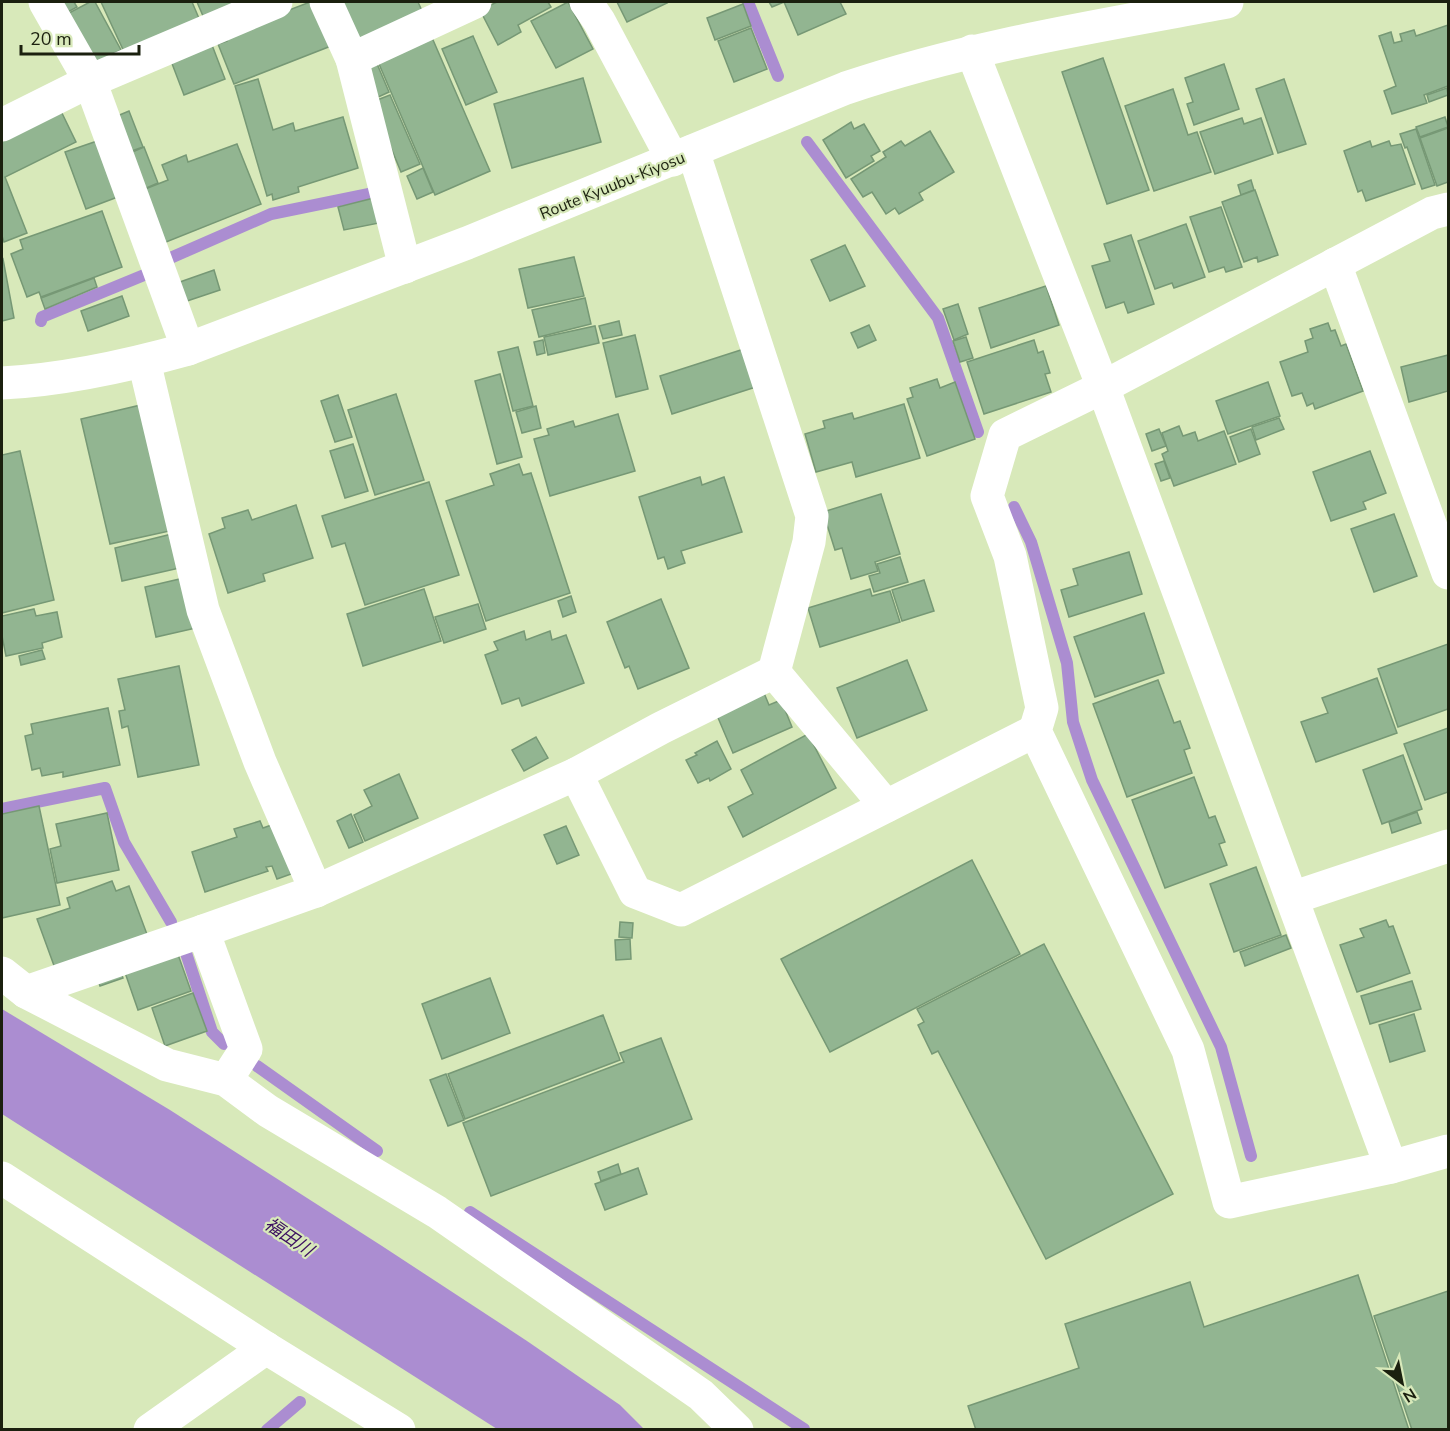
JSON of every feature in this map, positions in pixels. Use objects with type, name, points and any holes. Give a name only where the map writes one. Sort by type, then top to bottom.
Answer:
[{"type":"street","points":[[45,2],[90,81],[188,349]]},
{"type":"street","points":[[2,125],[90,81],[276,2]]},
{"type":"street","points":[[326,2],[352,58],[405,267]]},
{"type":"street","points":[[352,58],[475,2]]},
{"type":"street","points":[[14,983],[203,931],[316,891],[576,774],[661,728],[774,672],[808,542],[812,516],[683,156],[586,2]]},
{"type":"street","name":"Route Kyuubu-Kiyosu","points":[[2,383],[72,375],[144,361],[188,349],[405,267],[846,88],[898,71],[972,51],[1227,2]]},
{"type":"street","points":[[972,51],[1103,387],[1391,1167]]},
{"type":"street","points":[[1449,209],[1432,213],[1103,387],[1005,435],[987,496],[1010,556],[1042,708],[1035,730],[1188,1050],[1229,1202],[1391,1167],[1449,1151]]},
{"type":"street","points":[[1335,264],[1449,573]]},
{"type":"street","points":[[144,361],[203,610],[261,762],[316,891]]},
{"type":"street","points":[[774,672],[886,806]]},
{"type":"street","points":[[576,774],[635,892],[681,910],[1035,730]]},
{"type":"street","points":[[1292,898],[1449,846]]},
{"type":"street","points":[[203,931],[246,1050],[226,1080]]},
{"type":"street","points":[[14,983],[167,1065],[226,1080],[268,1111],[436,1212],[701,1395],[737,1430]]},
{"type":"street","points":[[2,1178],[266,1348],[399,1430]]},
{"type":"street","points":[[150,1430],[266,1348]]},
{"type":"water","name":"福田川","points":[[2,1009],[170,1110],[382,1246],[620,1405],[644,1429],[497,1429],[2,1114]]},
{"type":"building","points":[[60,2],[74,2],[77,7],[66,13]]},
{"type":"building","points":[[90,2],[95,2],[121,50],[93,64],[67,14]]},
{"type":"building","points":[[101,2],[192,2],[201,23],[126,56]]},
{"type":"building","points":[[197,2],[242,2],[206,23]]},
{"type":"building","points":[[315,2],[331,46],[234,84],[218,44],[227,41],[224,35]]},
{"type":"building","points":[[337,2],[418,2],[423,13],[356,43]]},
{"type":"building","points":[[497,2],[548,2],[551,7],[518,25],[521,32],[498,45],[480,10]]},
{"type":"building","points":[[568,2],[593,49],[556,68],[531,21]]},
{"type":"building","points":[[617,2],[666,2],[667,3],[627,22]]},
{"type":"building","points":[[769,2],[784,2],[772,7]]},
{"type":"building","points":[[784,2],[840,2],[846,14],[798,35]]},
{"type":"building","points":[[743,4],[751,26],[715,40],[707,18]]},
{"type":"building","points":[[1448,25],[1448,86],[1424,95],[1427,103],[1392,114],[1384,91],[1396,86],[1379,36],[1391,32],[1394,43],[1402,41],[1400,34],[1414,30],[1416,36]]},
{"type":"building","points":[[751,28],[767,69],[734,82],[718,41]]},
{"type":"building","points":[[430,33],[490,171],[435,195],[376,57]]},
{"type":"building","points":[[473,36],[497,92],[466,105],[442,49]]},
{"type":"building","points":[[212,45],[225,79],[184,95],[171,61]]},
{"type":"building","points":[[1103,58],[1149,190],[1107,204],[1062,72]]},
{"type":"building","points":[[375,59],[389,92],[376,98],[362,65]]},
{"type":"building","points":[[1224,64],[1239,109],[1194,125],[1187,104],[1193,102],[1185,78]]},
{"type":"building","points":[[583,78],[601,142],[512,168],[494,104]]},
{"type":"building","points":[[258,79],[273,130],[293,123],[295,131],[343,117],[358,168],[298,187],[299,192],[273,200],[272,194],[267,196],[235,86]]},
{"type":"building","points":[[1284,79],[1306,144],[1278,153],[1256,89]]},
{"type":"building","points":[[1447,88],[1448,95],[1429,102],[1427,95]]},
{"type":"building","points":[[1173,89],[1188,135],[1197,132],[1211,172],[1154,191],[1125,106]]},
{"type":"building","points":[[390,95],[420,164],[401,172],[372,102]]},
{"type":"building","points":[[58,105],[76,142],[5,177],[27,233],[4,242],[2,236],[2,133]]},
{"type":"building","points":[[129,111],[143,147],[123,154],[110,119]]},
{"type":"building","points":[[1445,117],[1448,127],[1420,137],[1416,127]]},
{"type":"building","points":[[1242,118],[1244,124],[1261,118],[1273,154],[1215,174],[1200,132]]},
{"type":"building","points":[[851,122],[854,129],[864,124],[880,151],[871,156],[874,161],[846,178],[823,140]]},
{"type":"building","points":[[1448,128],[1448,182],[1437,186],[1420,138]]},
{"type":"building","points":[[1416,129],[1435,185],[1422,189],[1400,134]]},
{"type":"building","points":[[930,131],[954,172],[919,193],[923,200],[899,214],[895,208],[886,214],[872,192],[863,197],[851,179],[886,157],[883,152],[901,141],[905,146]]},
{"type":"building","points":[[103,139],[123,195],[86,209],[65,152]]},
{"type":"building","points":[[1370,141],[1372,147],[1389,141],[1391,146],[1401,144],[1415,184],[1366,201],[1362,190],[1358,192],[1344,151]]},
{"type":"building","points":[[237,144],[261,204],[161,244],[140,191],[168,180],[162,165],[186,155],[188,162]]},
{"type":"building","points":[[144,147],[158,183],[137,192],[123,156]]},
{"type":"building","points":[[423,168],[433,192],[417,199],[407,176]]},
{"type":"building","points":[[1251,180],[1254,190],[1241,195],[1238,185]]},
{"type":"building","points":[[1255,190],[1278,255],[1258,262],[1257,257],[1244,262],[1222,202]]},
{"type":"building","points":[[374,198],[379,223],[344,230],[338,207]]},
{"type":"building","points":[[1221,207],[1242,267],[1226,272],[1224,267],[1209,272],[1190,217]]},
{"type":"building","points":[[102,211],[122,267],[41,297],[39,292],[27,297],[11,254],[23,249],[20,240]]},
{"type":"building","points":[[1186,224],[1205,277],[1174,288],[1172,283],[1155,289],[1138,241]]},
{"type":"building","points":[[1131,235],[1154,304],[1128,313],[1124,302],[1106,308],[1092,266],[1110,261],[1104,244]]},
{"type":"building","points":[[845,245],[865,286],[830,301],[811,260]]},
{"type":"building","points":[[574,257],[584,296],[528,308],[519,269]]},
{"type":"building","points":[[2,260],[14,318],[2,321]]},
{"type":"building","points":[[214,270],[220,290],[184,302],[177,283]]},
{"type":"building","points":[[94,278],[97,287],[45,309],[41,298]]},
{"type":"building","points":[[1046,286],[1059,325],[991,348],[979,308]]},
{"type":"building","points":[[122,296],[129,316],[88,331],[81,311]]},
{"type":"building","points":[[585,298],[591,324],[539,337],[532,310]]},
{"type":"building","points":[[958,304],[968,334],[954,340],[943,309]]},
{"type":"building","points":[[619,321],[622,335],[603,339],[599,326]]},
{"type":"building","points":[[1328,323],[1331,331],[1335,330],[1341,346],[1346,344],[1363,391],[1315,409],[1313,403],[1307,406],[1302,393],[1292,396],[1280,362],[1308,352],[1305,341],[1313,338],[1310,329]]},
{"type":"building","points":[[869,325],[876,340],[858,348],[851,333]]},
{"type":"building","points":[[595,326],[599,343],[548,355],[544,337]]},
{"type":"building","points":[[635,335],[648,389],[616,397],[603,343]]},
{"type":"building","points":[[966,337],[973,358],[960,362],[953,341]]},
{"type":"building","points":[[543,340],[545,353],[537,355],[534,342]]},
{"type":"building","points":[[1034,340],[1038,353],[1043,351],[1050,373],[1045,374],[1051,392],[984,414],[967,362]]},
{"type":"building","points":[[518,347],[533,406],[513,411],[498,352]]},
{"type":"building","points":[[747,348],[759,386],[672,414],[660,376]]},
{"type":"building","points":[[1448,355],[1448,391],[1409,402],[1401,367]]},
{"type":"building","points":[[500,374],[522,457],[497,464],[475,381]]},
{"type":"building","points":[[937,379],[940,388],[955,382],[975,439],[927,456],[907,399],[913,397],[910,388]]},
{"type":"building","points":[[1268,382],[1280,416],[1228,434],[1216,401]]},
{"type":"building","points":[[396,394],[424,480],[375,495],[348,410]]},
{"type":"building","points":[[338,395],[352,437],[335,442],[321,401]]},
{"type":"building","points":[[145,404],[174,530],[110,544],[81,419]]},
{"type":"building","points":[[904,404],[920,458],[856,477],[852,462],[816,472],[805,434],[825,428],[823,421],[852,413],[854,419]]},
{"type":"building","points":[[536,406],[541,428],[522,433],[516,412]]},
{"type":"building","points":[[618,414],[635,471],[550,496],[534,439],[549,435],[547,429],[573,421],[575,427]]},
{"type":"building","points":[[1279,418],[1284,429],[1256,440],[1252,427]]},
{"type":"building","points":[[1179,426],[1183,436],[1195,432],[1198,441],[1224,431],[1236,464],[1174,486],[1162,454],[1168,451],[1162,433]]},
{"type":"building","points":[[1159,429],[1166,446],[1152,451],[1146,434]]},
{"type":"building","points":[[1251,429],[1260,454],[1239,462],[1230,437]]},
{"type":"building","points":[[353,444],[368,491],[345,498],[330,451]]},
{"type":"building","points":[[20,451],[54,600],[2,613],[2,455]]},
{"type":"building","points":[[1370,451],[1386,493],[1363,502],[1366,509],[1331,521],[1313,472]]},
{"type":"building","points":[[1164,461],[1170,478],[1161,481],[1155,464]]},
{"type":"building","points":[[519,464],[523,475],[531,473],[570,593],[486,621],[446,501],[494,485],[490,474]]},
{"type":"building","points":[[700,477],[702,485],[724,477],[742,532],[681,551],[685,563],[668,569],[664,557],[658,559],[639,497]]},
{"type":"building","points":[[429,482],[459,575],[365,605],[345,543],[332,547],[322,516]]},
{"type":"building","points":[[881,494],[900,554],[875,562],[878,571],[851,579],[842,548],[835,550],[823,512]]},
{"type":"building","points":[[296,505],[313,558],[263,574],[265,581],[228,593],[209,534],[225,528],[222,518],[248,510],[252,520]]},
{"type":"building","points":[[1394,514],[1417,576],[1374,592],[1351,529]]},
{"type":"building","points":[[176,533],[184,567],[122,581],[115,548]]},
{"type":"building","points":[[1129,552],[1142,594],[1069,617],[1061,590],[1078,585],[1073,569]]},
{"type":"building","points":[[900,557],[908,582],[874,592],[869,576],[880,573],[877,564]]},
{"type":"building","points":[[184,578],[196,628],[156,637],[145,587]]},
{"type":"building","points":[[924,580],[934,611],[902,621],[892,590]]},
{"type":"building","points":[[424,589],[441,641],[363,666],[347,614]]},
{"type":"building","points":[[870,589],[872,596],[890,591],[900,622],[820,647],[808,608]]},
{"type":"building","points":[[571,596],[576,612],[563,617],[558,601]]},
{"type":"building","points":[[661,599],[689,668],[638,689],[629,666],[625,668],[607,622]]},
{"type":"building","points":[[478,604],[486,629],[444,643],[435,617]]},
{"type":"building","points":[[34,609],[36,616],[57,612],[62,637],[42,643],[43,648],[6,656],[2,636],[2,616]]},
{"type":"building","points":[[1144,613],[1164,673],[1095,697],[1074,637]]},
{"type":"building","points":[[524,631],[526,640],[550,631],[552,640],[566,635],[584,683],[522,706],[519,698],[502,704],[485,655],[498,650],[494,642]]},
{"type":"building","points":[[1448,644],[1448,709],[1398,727],[1378,669]]},
{"type":"building","points":[[42,650],[45,659],[21,665],[19,656]]},
{"type":"building","points":[[907,660],[927,710],[857,738],[837,688]]},
{"type":"building","points":[[179,666],[199,765],[138,777],[128,726],[122,728],[119,711],[125,710],[118,679]]},
{"type":"building","points":[[1377,678],[1397,733],[1316,762],[1301,722],[1328,713],[1322,698]]},
{"type":"building","points":[[1158,680],[1174,723],[1180,721],[1190,748],[1184,750],[1192,773],[1127,797],[1093,704]]},
{"type":"building","points":[[764,693],[769,705],[781,700],[792,727],[733,753],[716,713]]},
{"type":"building","points":[[108,708],[120,765],[63,777],[63,772],[42,776],[40,768],[32,770],[25,736],[33,734],[31,724]]},
{"type":"building","points":[[1448,728],[1448,792],[1425,800],[1404,744]]},
{"type":"building","points":[[808,734],[836,788],[743,837],[728,807],[753,794],[741,770]]},
{"type":"building","points":[[536,737],[548,758],[524,771],[512,750]]},
{"type":"building","points":[[717,741],[731,769],[710,781],[709,778],[698,783],[686,760]]},
{"type":"building","points":[[1403,755],[1422,809],[1382,824],[1363,770]]},
{"type":"building","points":[[399,774],[418,818],[365,841],[354,815],[372,806],[364,790]]},
{"type":"building","points":[[1194,777],[1209,818],[1215,816],[1225,842],[1219,844],[1227,865],[1165,888],[1132,800]]},
{"type":"building","points":[[39,806],[60,905],[2,918],[2,814]]},
{"type":"building","points":[[1417,812],[1421,823],[1392,833],[1389,822]]},
{"type":"building","points":[[107,813],[119,870],[57,883],[50,849],[61,846],[56,824]]},
{"type":"building","points":[[351,814],[363,842],[349,848],[337,821]]},
{"type":"building","points":[[260,821],[263,828],[277,823],[291,874],[277,879],[272,866],[266,867],[268,871],[205,892],[192,852],[237,837],[234,829]]},
{"type":"building","points":[[566,826],[579,855],[557,864],[544,835]]},
{"type":"building","points":[[972,860],[1020,954],[830,1052],[781,959]]},
{"type":"building","points":[[1256,867],[1281,935],[1234,952],[1210,884]]},
{"type":"building","points":[[112,881],[116,891],[129,886],[148,937],[56,971],[37,919],[70,908],[67,898]]},
{"type":"building","points":[[1386,920],[1389,927],[1393,926],[1410,973],[1357,992],[1340,945],[1364,937],[1360,929]]},
{"type":"building","points":[[620,922],[633,923],[632,938],[619,937]]},
{"type":"building","points":[[1286,935],[1291,948],[1245,966],[1240,952]]},
{"type":"building","points":[[630,939],[631,959],[616,960],[615,940]]},
{"type":"building","points":[[1044,944],[1173,1194],[1046,1259],[938,1051],[932,1054],[918,1025],[924,1022],[917,1009]]},
{"type":"building","points":[[175,946],[191,991],[138,1010],[122,964]]},
{"type":"building","points":[[119,967],[123,978],[100,986],[96,974]]},
{"type":"building","points":[[490,978],[510,1033],[442,1059],[422,1004]]},
{"type":"building","points":[[1412,981],[1421,1009],[1370,1024],[1361,996]]},
{"type":"building","points":[[193,993],[207,1031],[165,1046],[152,1008]]},
{"type":"building","points":[[1414,1014],[1425,1051],[1390,1062],[1379,1025]]},
{"type":"building","points":[[603,1015],[620,1060],[465,1119],[448,1074]]},
{"type":"building","points":[[661,1038],[692,1119],[491,1196],[463,1123],[624,1062],[620,1053]]},
{"type":"building","points":[[446,1074],[464,1120],[448,1126],[430,1080]]},
{"type":"building","points":[[618,1164],[621,1174],[601,1181],[598,1172]]},
{"type":"building","points":[[638,1168],[647,1194],[605,1210],[595,1184]]},
{"type":"building","points":[[1358,1275],[1409,1430],[976,1430],[968,1406],[1079,1368],[1065,1324],[1190,1282],[1204,1327]]},
{"type":"building","points":[[1448,1291],[1448,1430],[1412,1430],[1374,1316]]},
{"type":"waterway","points":[[748,2],[778,76]]},
{"type":"waterway","points":[[807,142],[938,318],[978,432]]},
{"type":"waterway","points":[[168,259],[271,214],[369,194]]},
{"type":"waterway","points":[[41,321],[42,317],[149,273]]},
{"type":"waterway","points":[[1014,507],[1031,542],[1067,663],[1073,722],[1092,780],[1221,1047],[1251,1156]]},
{"type":"waterway","points":[[2,809],[105,788],[124,842],[171,922]]},
{"type":"waterway","points":[[183,944],[212,1032],[224,1044]]},
{"type":"waterway","points":[[257,1066],[377,1151]]},
{"type":"waterway","points":[[470,1212],[804,1429]]},
{"type":"waterway","points":[[267,1430],[300,1402]]}]
